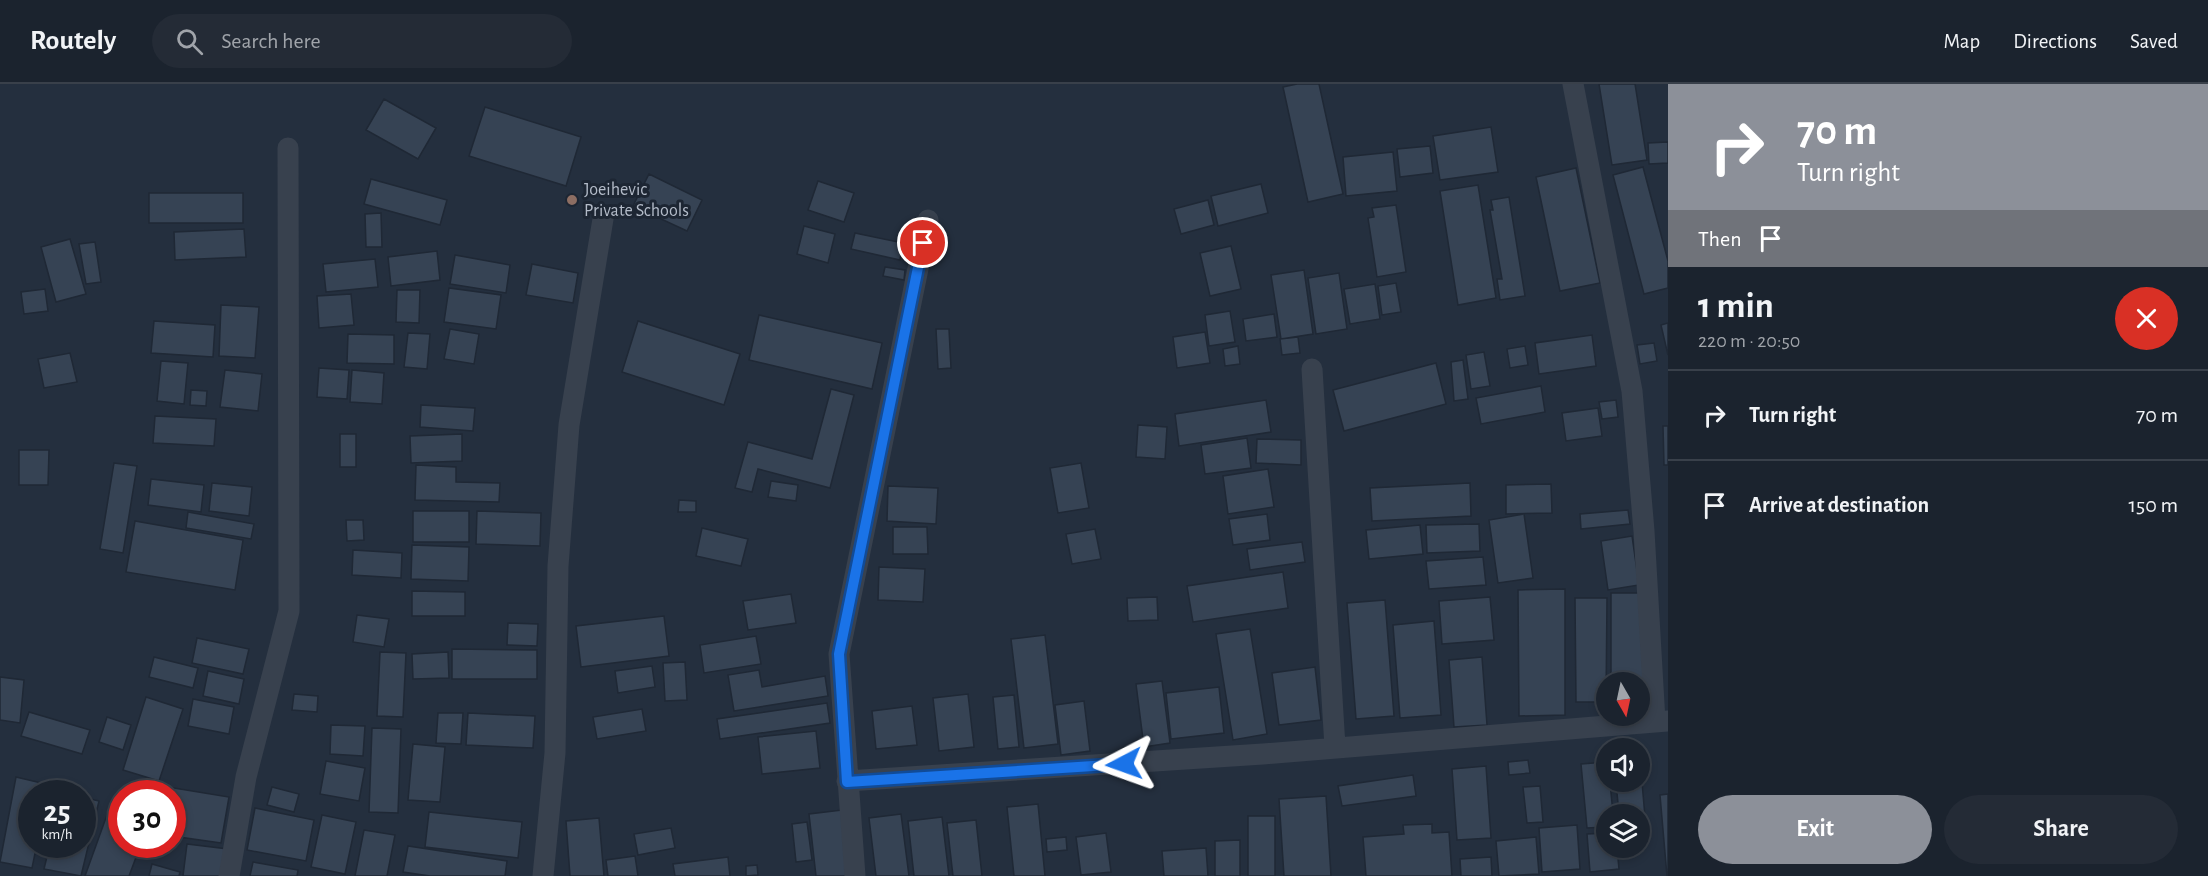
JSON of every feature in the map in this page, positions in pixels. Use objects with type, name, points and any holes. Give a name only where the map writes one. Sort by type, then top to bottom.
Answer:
[{"type":"street","points":[[847,782],[1263,754],[1662,721],[1632,391],[1573,84]]},
{"type":"street","points":[[230,876],[246,777],[289,611],[288,148]]},
{"type":"street","points":[[543,876],[555,753],[558,566],[569,425],[603,219]]},
{"type":"street","points":[[855,876],[839,654],[928,220]]},
{"type":"street","points":[[1312,369],[1335,747]]},
{"type":"building","points":[[1297,84],[1319,84],[1343,194],[1308,202],[1283,87]]},
{"type":"building","points":[[1599,84],[1635,84],[1647,160],[1612,165]]},
{"type":"building","points":[[384,99],[436,128],[418,159],[366,130]]},
{"type":"building","points":[[485,107],[581,137],[566,186],[469,156]]},
{"type":"building","points":[[1491,127],[1498,172],[1440,180],[1433,136]]},
{"type":"building","points":[[1668,142],[1668,163],[1649,164],[1648,143]]},
{"type":"building","points":[[1430,146],[1433,173],[1400,177],[1397,149]]},
{"type":"building","points":[[1393,152],[1397,191],[1346,196],[1343,157]]},
{"type":"building","points":[[1643,167],[1668,261],[1668,288],[1644,294],[1613,175]]},
{"type":"building","points":[[1576,168],[1600,283],[1560,291],[1536,177]]},
{"type":"building","points":[[649,174],[702,200],[687,231],[633,206]]},
{"type":"building","points":[[371,179],[447,200],[440,225],[364,204]]},
{"type":"building","points":[[818,181],[854,193],[844,222],[808,210]]},
{"type":"building","points":[[1261,184],[1268,213],[1218,226],[1211,196]]},
{"type":"building","points":[[1478,185],[1496,298],[1458,305],[1440,191]]},
{"type":"building","points":[[149,193],[243,193],[243,223],[149,223]]},
{"type":"building","points":[[1509,197],[1525,296],[1500,300],[1497,279],[1502,279],[1490,210],[1493,210],[1491,200]]},
{"type":"building","points":[[1208,200],[1214,225],[1181,234],[1174,209]]},
{"type":"building","points":[[1396,205],[1406,272],[1377,277],[1368,218],[1374,217],[1372,208]]},
{"type":"building","points":[[381,213],[382,247],[366,247],[365,214]]},
{"type":"building","points":[[804,226],[835,234],[828,263],[797,254]]},
{"type":"building","points":[[244,229],[246,257],[175,260],[174,232]]},
{"type":"building","points":[[855,233],[903,243],[900,260],[851,249]]},
{"type":"building","points":[[70,239],[86,294],[56,302],[41,247]]},
{"type":"building","points":[[95,242],[101,282],[86,284],[79,244]]},
{"type":"building","points":[[1231,246],[1241,289],[1210,296],[1200,253]]},
{"type":"building","points":[[437,251],[440,280],[391,286],[388,257]]},
{"type":"building","points":[[455,255],[510,265],[506,293],[450,284]]},
{"type":"building","points":[[375,259],[378,287],[326,292],[323,264]]},
{"type":"building","points":[[532,264],[578,273],[573,303],[526,295]]},
{"type":"building","points":[[885,267],[905,270],[904,280],[883,276]]},
{"type":"building","points":[[1304,270],[1313,334],[1281,339],[1271,275]]},
{"type":"building","points":[[1339,273],[1347,329],[1316,334],[1308,278]]},
{"type":"building","points":[[1396,283],[1401,312],[1382,315],[1378,286]]},
{"type":"building","points":[[1375,284],[1380,319],[1350,324],[1344,289]]},
{"type":"building","points":[[449,288],[501,295],[496,329],[444,322]]},
{"type":"building","points":[[45,289],[48,311],[24,314],[21,292]]},
{"type":"building","points":[[397,290],[420,290],[419,323],[396,322]]},
{"type":"building","points":[[351,294],[354,325],[319,328],[317,296]]},
{"type":"building","points":[[221,305],[259,307],[255,358],[219,356]]},
{"type":"building","points":[[1230,311],[1235,342],[1209,346],[1205,315]]},
{"type":"building","points":[[1274,314],[1277,337],[1246,341],[1243,319]]},
{"type":"building","points":[[759,315],[882,343],[872,389],[749,360]]},
{"type":"building","points":[[154,321],[215,325],[213,357],[151,353]]},
{"type":"building","points":[[638,321],[740,354],[724,405],[622,372]]},
{"type":"building","points":[[1668,323],[1668,355],[1661,325]]},
{"type":"building","points":[[450,329],[479,334],[474,364],[444,359]]},
{"type":"building","points":[[936,329],[949,329],[951,368],[938,369]]},
{"type":"building","points":[[1205,332],[1210,363],[1177,368],[1173,337]]},
{"type":"building","points":[[408,333],[430,334],[427,369],[404,367]]},
{"type":"building","points":[[348,334],[394,335],[394,364],[347,363]]},
{"type":"building","points":[[1592,335],[1596,366],[1539,374],[1535,343]]},
{"type":"building","points":[[1298,337],[1300,353],[1282,355],[1280,339]]},
{"type":"building","points":[[1654,343],[1657,361],[1640,364],[1637,345]]},
{"type":"building","points":[[1238,346],[1240,364],[1225,366],[1223,349]]},
{"type":"building","points":[[1525,346],[1528,365],[1510,368],[1507,349]]},
{"type":"building","points":[[1484,352],[1490,386],[1471,389],[1466,355]]},
{"type":"building","points":[[70,353],[77,382],[44,388],[38,359]]},
{"type":"building","points":[[1463,360],[1468,399],[1454,401],[1451,362]]},
{"type":"building","points":[[161,361],[188,363],[184,404],[157,401]]},
{"type":"building","points":[[1436,363],[1446,404],[1344,431],[1333,390]]},
{"type":"building","points":[[319,368],[349,370],[347,399],[317,397]]},
{"type":"building","points":[[225,370],[262,374],[258,411],[220,407]]},
{"type":"building","points":[[352,370],[384,373],[382,404],[350,402]]},
{"type":"building","points":[[1541,386],[1545,412],[1481,424],[1476,398]]},
{"type":"building","points":[[831,389],[854,395],[830,488],[758,469],[752,492],[735,488],[748,442],[812,459]]},
{"type":"building","points":[[191,390],[207,391],[206,406],[190,405]]},
{"type":"building","points":[[1266,400],[1271,432],[1179,446],[1175,414]]},
{"type":"building","points":[[1616,400],[1618,417],[1602,419],[1599,402]]},
{"type":"building","points":[[421,405],[475,408],[473,431],[420,427]]},
{"type":"building","points":[[1598,408],[1602,436],[1566,441],[1562,413]]},
{"type":"building","points":[[155,416],[216,419],[214,446],[153,443]]},
{"type":"building","points":[[1138,425],[1167,427],[1165,459],[1136,457]]},
{"type":"building","points":[[1663,426],[1668,426],[1668,465],[1664,465]]},
{"type":"building","points":[[340,434],[356,434],[356,467],[340,467]]},
{"type":"building","points":[[462,434],[462,461],[411,463],[410,436]]},
{"type":"building","points":[[1247,438],[1251,468],[1205,474],[1201,445]]},
{"type":"building","points":[[1257,439],[1301,440],[1301,465],[1256,463]]},
{"type":"building","points":[[19,450],[49,450],[48,485],[19,485]]},
{"type":"building","points":[[114,463],[137,466],[123,553],[100,549]]},
{"type":"building","points":[[1081,463],[1089,508],[1058,513],[1050,468]]},
{"type":"building","points":[[416,465],[456,467],[456,482],[500,483],[499,502],[415,500]]},
{"type":"building","points":[[1268,469],[1274,507],[1228,514],[1223,476]]},
{"type":"building","points":[[151,479],[204,485],[201,512],[148,505]]},
{"type":"building","points":[[771,481],[798,485],[796,501],[768,497]]},
{"type":"building","points":[[212,483],[252,487],[249,516],[209,511]]},
{"type":"building","points":[[1470,483],[1471,516],[1372,521],[1370,488]]},
{"type":"building","points":[[1551,484],[1552,513],[1506,514],[1506,485]]},
{"type":"building","points":[[888,486],[938,488],[936,524],[887,521]]},
{"type":"building","points":[[679,500],[696,501],[696,512],[678,512]]},
{"type":"building","points":[[1628,510],[1630,524],[1581,529],[1580,514]]},
{"type":"building","points":[[413,511],[469,511],[469,542],[413,542]]},
{"type":"building","points":[[477,511],[541,513],[540,546],[476,544]]},
{"type":"building","points":[[188,512],[254,524],[251,539],[186,528]]},
{"type":"building","points":[[1267,514],[1270,540],[1233,545],[1229,519]]},
{"type":"building","points":[[1524,514],[1533,578],[1498,583],[1489,520]]},
{"type":"building","points":[[346,520],[363,520],[364,540],[347,541]]},
{"type":"building","points":[[135,521],[243,540],[235,590],[126,572]]},
{"type":"building","points":[[1479,524],[1480,551],[1427,553],[1426,525]]},
{"type":"building","points":[[1420,525],[1423,554],[1369,559],[1366,530]]},
{"type":"building","points":[[893,527],[927,527],[928,554],[893,554]]},
{"type":"building","points":[[702,528],[748,539],[741,566],[696,556]]},
{"type":"building","points":[[1095,529],[1101,559],[1072,564],[1066,534]]},
{"type":"building","points":[[1632,536],[1639,585],[1608,590],[1601,541]]},
{"type":"building","points":[[1302,542],[1305,562],[1250,570],[1247,549]]},
{"type":"building","points":[[412,545],[469,547],[468,581],[411,579]]},
{"type":"building","points":[[353,550],[402,553],[401,578],[352,575]]},
{"type":"building","points":[[1483,557],[1486,585],[1429,589],[1426,561]]},
{"type":"building","points":[[879,567],[925,569],[923,602],[878,600]]},
{"type":"building","points":[[1283,572],[1288,608],[1193,622],[1187,586]]},
{"type":"building","points":[[1565,589],[1565,715],[1519,716],[1518,590]]},
{"type":"building","points":[[412,591],[465,592],[465,616],[412,616]]},
{"type":"building","points":[[1611,593],[1647,593],[1647,672],[1611,672]]},
{"type":"building","points":[[791,594],[796,623],[748,630],[743,601]]},
{"type":"building","points":[[1157,597],[1158,620],[1128,621],[1127,598]]},
{"type":"building","points":[[1490,597],[1494,640],[1442,644],[1439,601]]},
{"type":"building","points":[[1575,598],[1607,598],[1606,672],[1596,672],[1596,702],[1576,702]]},
{"type":"building","points":[[1385,600],[1394,716],[1356,719],[1347,603]]},
{"type":"building","points":[[357,615],[389,619],[384,647],[353,642]]},
{"type":"building","points":[[664,616],[669,656],[581,667],[576,626]]},
{"type":"building","points":[[1434,621],[1441,715],[1400,718],[1393,625]]},
{"type":"building","points":[[508,623],[538,624],[537,646],[507,645]]},
{"type":"building","points":[[1250,629],[1267,734],[1233,740],[1216,634]]},
{"type":"building","points":[[1045,635],[1058,744],[1024,748],[1011,639]]},
{"type":"building","points":[[756,636],[761,664],[704,673],[700,645]]},
{"type":"building","points":[[197,638],[249,649],[243,674],[192,663]]},
{"type":"building","points":[[452,649],[537,650],[537,679],[452,679]]},
{"type":"building","points":[[380,652],[406,653],[403,717],[377,716]]},
{"type":"building","points":[[448,652],[449,678],[413,679],[412,654]]},
{"type":"building","points":[[154,657],[198,668],[193,688],[149,677]]},
{"type":"building","points":[[1482,657],[1487,725],[1454,727],[1449,660]]},
{"type":"building","points":[[685,662],[687,700],[665,701],[663,663]]},
{"type":"building","points":[[652,666],[655,687],[618,693],[615,671]]},
{"type":"building","points":[[1315,667],[1321,720],[1279,725],[1272,673]]},
{"type":"building","points":[[759,670],[762,687],[825,676],[828,696],[734,711],[728,675]]},
{"type":"building","points":[[208,671],[244,679],[239,704],[203,696]]},
{"type":"building","points":[[0,677],[24,680],[20,723],[0,720]]},
{"type":"building","points":[[1162,681],[1170,743],[1144,747],[1136,684]]},
{"type":"building","points":[[1219,687],[1224,733],[1171,739],[1166,693]]},
{"type":"building","points":[[294,694],[318,696],[317,712],[292,710]]},
{"type":"building","points":[[968,694],[974,747],[939,751],[933,698]]},
{"type":"building","points":[[1014,695],[1019,747],[998,749],[993,697]]},
{"type":"building","points":[[146,697],[183,709],[159,780],[123,770]]},
{"type":"building","points":[[193,699],[234,707],[229,734],[188,726]]},
{"type":"building","points":[[1084,701],[1090,751],[1061,755],[1055,705]]},
{"type":"building","points":[[827,703],[830,723],[720,739],[717,719]]},
{"type":"building","points":[[912,706],[917,745],[876,749],[872,711]]},
{"type":"building","points":[[642,709],[646,731],[597,739],[593,717]]},
{"type":"building","points":[[29,712],[90,730],[82,754],[21,736]]},
{"type":"building","points":[[438,713],[463,713],[461,744],[436,743]]},
{"type":"building","points":[[468,713],[535,716],[533,748],[466,745]]},
{"type":"building","points":[[107,717],[131,725],[123,750],[99,742]]},
{"type":"building","points":[[331,725],[365,726],[363,756],[330,754]]},
{"type":"building","points":[[372,728],[401,729],[398,813],[369,812]]},
{"type":"building","points":[[816,731],[820,768],[762,774],[758,737]]},
{"type":"building","points":[[413,744],[445,747],[440,802],[408,800]]},
{"type":"building","points":[[1528,760],[1530,773],[1509,775],[1508,762]]},
{"type":"building","points":[[326,761],[365,768],[359,801],[320,794]]},
{"type":"building","points":[[1596,763],[1596,792],[1611,792],[1612,804],[1596,804],[1596,828],[1587,828],[1581,764]]},
{"type":"building","points":[[1486,766],[1491,838],[1457,840],[1452,769]]},
{"type":"building","points":[[1413,775],[1416,796],[1342,806],[1338,786]]},
{"type":"building","points":[[16,777],[29,780],[18,780],[18,858],[34,858],[32,868],[0,862]]},
{"type":"building","points":[[1540,786],[1543,822],[1527,823],[1523,787]]},
{"type":"building","points":[[272,787],[299,794],[294,812],[267,805]]},
{"type":"building","points":[[186,790],[229,797],[221,843],[186,838]]},
{"type":"building","points":[[1617,792],[1643,792],[1644,804],[1618,804]]},
{"type":"building","points":[[1668,794],[1668,876],[1667,876],[1660,795]]},
{"type":"building","points":[[1326,796],[1331,876],[1284,876],[1279,799]]},
{"type":"building","points":[[1038,804],[1045,876],[1014,876],[1007,807]]},
{"type":"building","points":[[255,808],[314,820],[306,861],[247,850]]},
{"type":"building","points":[[842,810],[849,876],[816,876],[809,814]]},
{"type":"building","points":[[108,812],[108,858],[136,858],[129,876],[85,876],[91,858],[96,858],[96,845]]},
{"type":"building","points":[[429,812],[522,822],[518,858],[425,847]]},
{"type":"building","points":[[901,814],[909,876],[876,876],[869,818]]},
{"type":"building","points":[[322,815],[356,822],[345,874],[311,867]]},
{"type":"building","points":[[1248,816],[1275,816],[1275,876],[1248,876]]},
{"type":"building","points":[[942,817],[949,876],[914,876],[908,821]]},
{"type":"building","points":[[599,818],[604,876],[570,876],[566,821]]},
{"type":"building","points":[[976,820],[982,876],[953,876],[947,823]]},
{"type":"building","points":[[807,822],[812,860],[796,862],[792,824]]},
{"type":"building","points":[[1432,824],[1432,833],[1449,832],[1452,876],[1366,876],[1363,837],[1404,834],[1403,825]]},
{"type":"building","points":[[1577,825],[1580,869],[1542,872],[1539,828]]},
{"type":"building","points":[[671,828],[675,848],[638,855],[634,834]]},
{"type":"building","points":[[364,830],[395,835],[387,876],[355,876]]},
{"type":"building","points":[[1106,833],[1111,872],[1081,875],[1076,837]]},
{"type":"building","points":[[1587,834],[1596,834],[1596,858],[1618,858],[1619,869],[1590,872]]},
{"type":"building","points":[[1066,837],[1067,850],[1047,852],[1046,839]]},
{"type":"building","points":[[1536,837],[1539,874],[1499,876],[1496,841]]},
{"type":"building","points":[[1240,840],[1240,876],[1215,876],[1215,841]]},
{"type":"building","points":[[187,844],[228,849],[225,876],[183,876]]},
{"type":"building","points":[[408,846],[507,861],[505,876],[430,876],[403,872]]},
{"type":"building","points":[[1206,848],[1208,876],[1164,876],[1162,851]]},
{"type":"building","points":[[635,856],[638,876],[608,876],[606,860]]},
{"type":"building","points":[[728,857],[730,876],[675,876],[673,864]]},
{"type":"building","points":[[1491,857],[1492,876],[1461,876],[1460,859]]},
{"type":"building","points":[[47,858],[85,858],[81,876],[44,869]]},
{"type":"building","points":[[253,862],[298,870],[297,876],[250,876]]},
{"type":"building","points":[[152,864],[180,872],[179,876],[149,876]]},
{"type":"building","points":[[757,865],[758,875],[746,876],[746,866]]},
{"type":"place","name":"Joeihevic Private Schools","points":[[572,200]]},
{"type":"route","points":[[923,243],[839,654],[847,782],[1124,764]]}]
